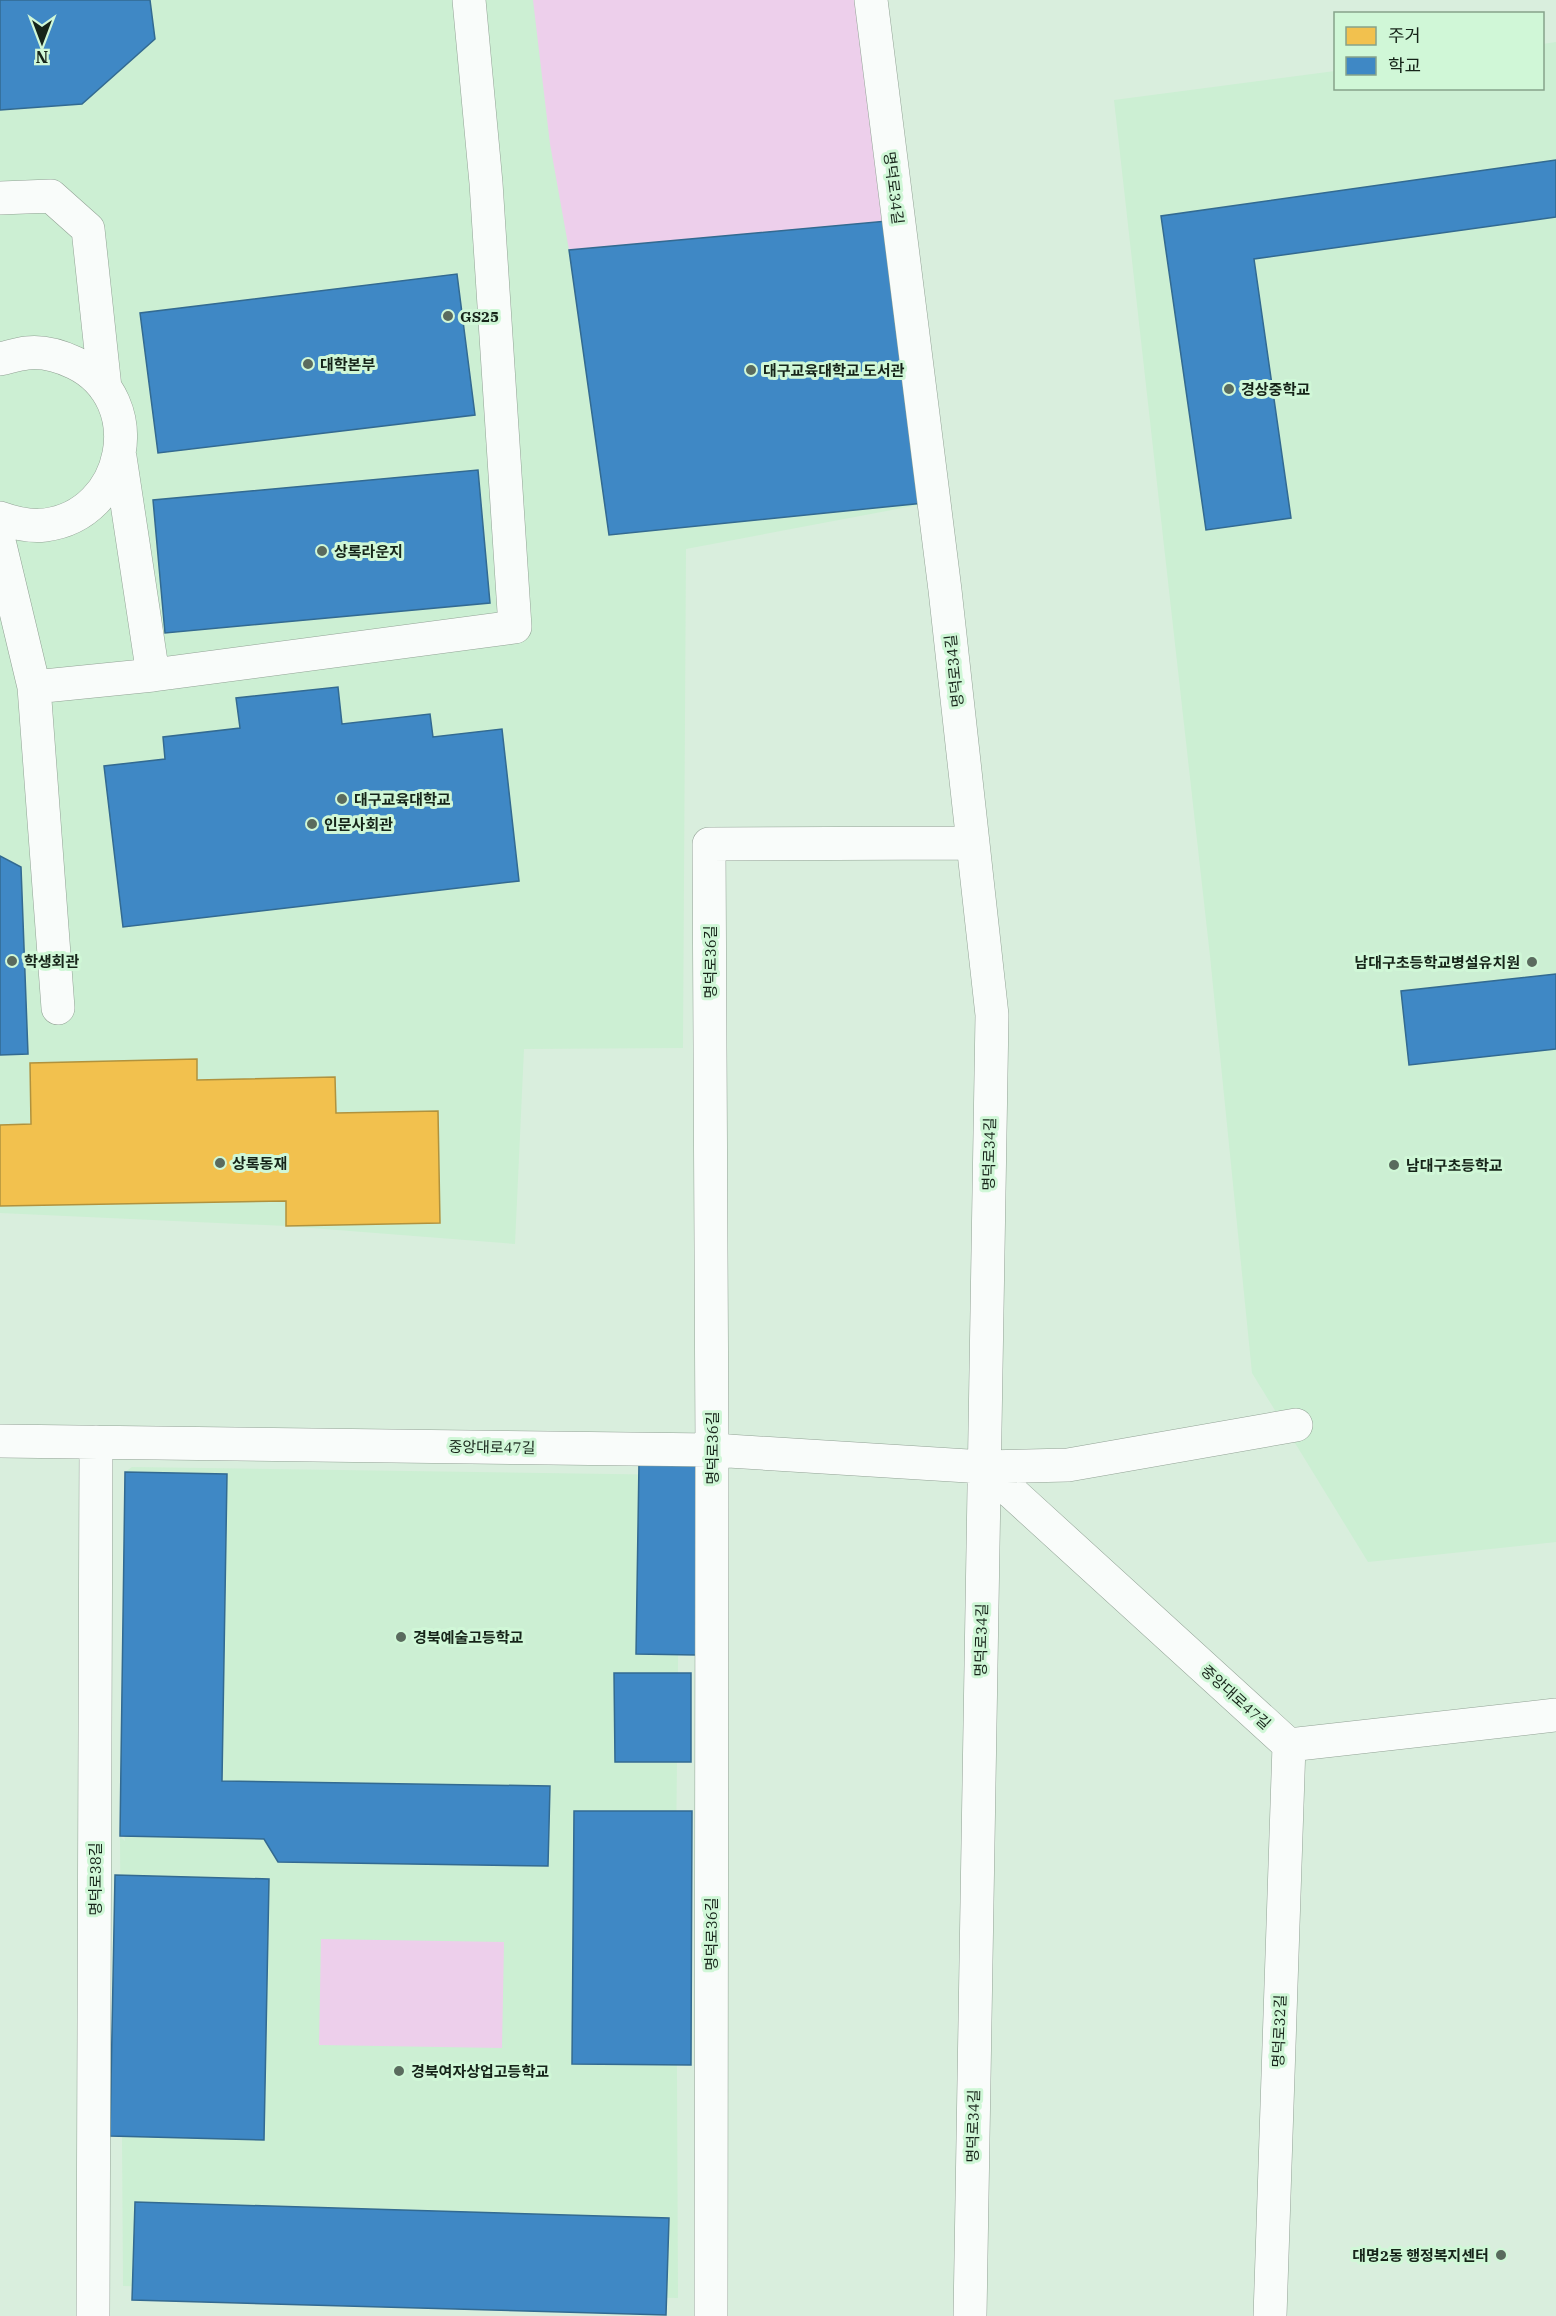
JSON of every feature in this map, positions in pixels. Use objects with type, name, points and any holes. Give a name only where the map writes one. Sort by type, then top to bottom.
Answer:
[{"type":"street","points":[[34,687],[153,675],[515,627],[486,195],[469,0]]},
{"type":"street","name":"명덕로34길","points":[[871,0],[945,590],[992,1015],[970,2316]]},
{"type":"street","points":[[0,198],[51,196],[88,229],[105,387],[116,409],[121,433],[120,458],[153,675]]},
{"type":"street","points":[[0,359],[28,352],[57,355],[84,368],[105,387]]},
{"type":"street","points":[[0,518],[18,524],[45,525],[71,518],[93,503],[110,482],[120,458]]},
{"type":"street","points":[[0,545],[34,687],[58,1008]]},
{"type":"street","name":"명덕로36길","points":[[711,2316],[712,1450],[709,844],[973,843]]},
{"type":"street","name":"중앙대로47길","points":[[0,1441],[712,1450],[984,1467],[1068,1465],[1296,1425]]},
{"type":"street","name":"명덕로38길","points":[[93,2316],[96,1442]]},
{"type":"street","name":"중앙대로47길","points":[[984,1467],[1289,1745]]},
{"type":"street","points":[[1289,1745],[1556,1715]]},
{"type":"street","name":"명덕로32길","points":[[1270,2316],[1289,1745]]},
{"type":"shaded area","name":"대구교육대학교","points":[[0,0],[871,0],[934,502],[686,549],[683,1048],[524,1049],[515,1244],[286,1226],[0,1213]]},
{"type":"shaded area","points":[[533,0],[871,0],[898,220],[569,250],[550,144]]},
{"type":"shaded area","name":"경상중학교","points":[[1556,42],[1556,1542],[1368,1562],[1252,1373],[1210,956],[1114,100],[1334,71],[1334,90],[1544,90],[1544,44]]},
{"type":"shaded area","points":[[132,1467],[680,1475],[676,1855],[678,2298],[123,2286],[120,1836],[125,1841],[120,1799],[125,1472]]},
{"type":"shaded area","points":[[321,1939],[504,1942],[502,2048],[319,2045]]},
{"type":"building: 주거","name":"상록동재","points":[[197,1059],[197,1080],[335,1077],[336,1113],[438,1111],[440,1223],[286,1226],[286,1201],[0,1206],[0,1125],[31,1124],[30,1063]]},
{"type":"building: 학교","points":[[0,0],[150,0],[155,39],[82,104],[0,110]]},
{"type":"building: 학교","name":"경상중학교","points":[[1556,160],[1556,217],[1254,259],[1291,518],[1206,530],[1161,216]]},
{"type":"building: 학교","name":"대구교육대학교 도서관","points":[[898,220],[934,502],[609,535],[569,250]]},
{"type":"building: 학교","name":"대학본부","points":[[457,274],[475,415],[158,453],[140,313]]},
{"type":"building: 학교","name":"상록라운지","points":[[478,470],[490,603],[165,633],[153,500]]},
{"type":"building: 학교","name":"인문사회관","points":[[338,687],[342,724],[430,714],[433,737],[502,729],[519,881],[123,927],[104,766],[165,759],[163,737],[240,728],[236,698]]},
{"type":"building: 학교","name":"학생회관","points":[[0,856],[21,867],[28,1054],[0,1055]]},
{"type":"building: 학교","points":[[1556,974],[1556,1049],[1409,1065],[1401,991]]},
{"type":"building: 학교","points":[[639,1462],[699,1463],[696,1655],[636,1654]]},
{"type":"building: 학교","points":[[125,1472],[227,1474],[222,1781],[550,1786],[548,1866],[278,1862],[264,1839],[120,1836]]},
{"type":"building: 학교","points":[[614,1673],[691,1673],[691,1762],[615,1762]]},
{"type":"building: 학교","points":[[574,1811],[692,1811],[691,2065],[572,2064]]},
{"type":"building: 학교","points":[[115,1875],[269,1879],[264,2140],[110,2136]]},
{"type":"building: 학교","points":[[135,2202],[669,2218],[666,2315],[132,2300]]},
{"type":"place","name":"GS25","points":[[448,316]]},
{"type":"place","name":"대학본부","points":[[308,364]]},
{"type":"place","name":"대구교육대학교 도서관","points":[[751,370]]},
{"type":"place","name":"경상중학교","points":[[1229,389]]},
{"type":"place","name":"상록라운지","points":[[322,551]]},
{"type":"place","name":"대구교육대학교","points":[[342,799]]},
{"type":"place","name":"인문사회관","points":[[312,824]]},
{"type":"place","name":"학생회관","points":[[12,961]]},
{"type":"place","name":"남대구초등학교병설유치원","points":[[1532,962]]},
{"type":"place","name":"상록동재","points":[[220,1163]]},
{"type":"place","name":"남대구초등학교","points":[[1394,1165]]},
{"type":"place","name":"경북예술고등학교","points":[[401,1637]]},
{"type":"place","name":"경북여자상업고등학교","points":[[399,2071]]},
{"type":"place","name":"대명2동 행정복지센터","points":[[1501,2255]]}]
